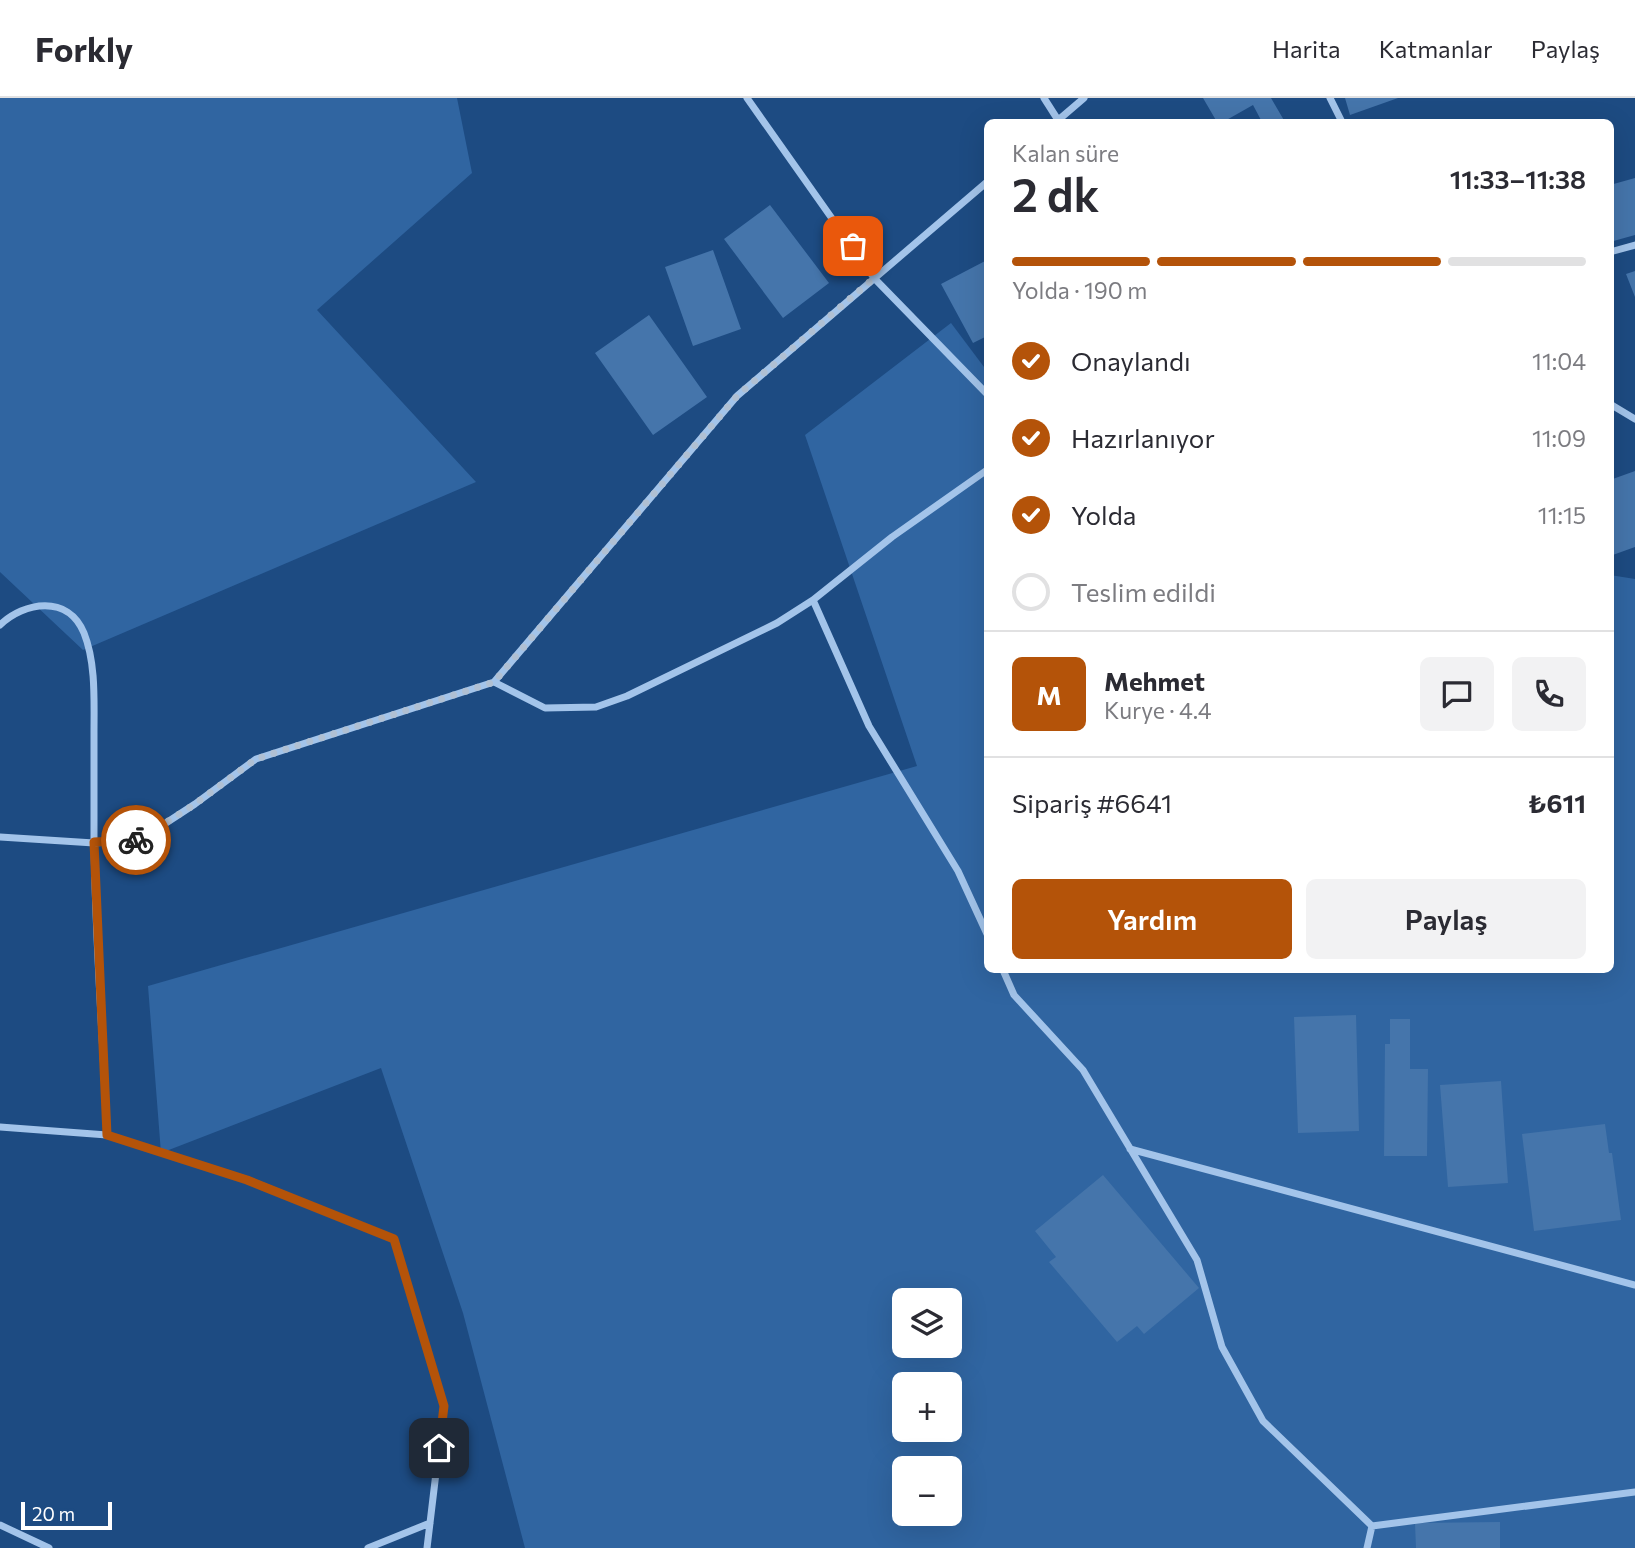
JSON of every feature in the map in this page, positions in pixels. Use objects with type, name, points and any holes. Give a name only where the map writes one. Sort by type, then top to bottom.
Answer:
[{"type":"street","points":[[747,98],[874,278],[984,391]]},
{"type":"street","points":[[1044,98],[1056,119]]},
{"type":"street","points":[[1059,119],[1084,98]]},
{"type":"street","points":[[1330,98],[1340,119]]},
{"type":"street","points":[[0,837],[94,842],[140,839],[195,804],[256,759],[494,682],[737,396],[984,184]]},
{"type":"street","points":[[1614,251],[1635,245]]},
{"type":"street","points":[[1614,406],[1635,419]]},
{"type":"street","points":[[494,682],[545,708],[596,707],[627,696],[778,623],[813,600],[892,537],[984,472]]},
{"type":"street","points":[[813,600],[869,726],[958,871],[984,927]]},
{"type":"street","points":[[0,625],[12,614],[38,605],[52,606],[65,612],[84,632],[92,669],[94,842],[107,1135]]},
{"type":"street","points":[[1004,973],[1014,995],[1083,1070],[1197,1260],[1222,1347],[1264,1421],[1372,1525]]},
{"type":"street","points":[[0,1127],[107,1135],[247,1180],[394,1239],[444,1406],[428,1548]]},
{"type":"street","points":[[1130,1149],[1635,1285]]},
{"type":"street","points":[[1372,1525],[1635,1492]]},
{"type":"street","points":[[368,1548],[430,1523]]},
{"type":"street","points":[[0,1525],[49,1548]]},
{"type":"street","points":[[1367,1548],[1372,1525]]},
{"type":"shaded area","points":[[0,98],[457,98],[472,173],[317,310],[476,482],[83,650],[0,572]]},
{"type":"shaded area","points":[[951,323],[984,367],[984,973],[1614,973],[1614,576],[1635,579],[1635,1548],[525,1548],[463,1313],[381,1068],[161,1153],[148,986],[917,766],[805,435]]},
{"type":"building","points":[[1203,98],[1271,98],[1283,119],[1260,119],[1253,105],[1228,119],[1215,119]]},
{"type":"building","points":[[1345,98],[1398,98],[1350,115]]},
{"type":"building","points":[[1635,178],[1635,235],[1614,241],[1614,184]]},
{"type":"building","points":[[770,205],[829,283],[783,318],[724,239]]},
{"type":"building","points":[[713,250],[741,329],[693,346],[665,267]]},
{"type":"building","points":[[984,262],[984,338],[973,343],[941,284]]},
{"type":"building","points":[[1635,271],[1635,297],[1626,274]]},
{"type":"building","points":[[649,315],[707,397],[653,435],[595,353]]},
{"type":"building","points":[[1635,471],[1635,547],[1614,555],[1614,479]]},
{"type":"building","points":[[1356,1015],[1359,1131],[1298,1133],[1294,1017]]},
{"type":"building","points":[[1390,1019],[1410,1019],[1410,1069],[1428,1069],[1427,1156],[1384,1156],[1385,1044],[1390,1044]]},
{"type":"building","points":[[1501,1081],[1508,1183],[1448,1187],[1440,1085]]},
{"type":"building","points":[[1605,1124],[1609,1153],[1612,1153],[1621,1220],[1534,1231],[1522,1134]]},
{"type":"building","points":[[1103,1175],[1199,1288],[1144,1334],[1137,1326],[1117,1342],[1049,1262],[1056,1257],[1035,1231]]},
{"type":"building","points":[[1500,1522],[1500,1548],[1416,1548],[1415,1523]]},
{"type":"way so far","points":[[136,840],[195,804],[256,759],[494,682],[737,396],[874,278],[853,246]]},
{"type":"route","points":[[136,840],[94,842],[107,1135],[247,1180],[394,1239],[444,1406],[439,1448]]}]
